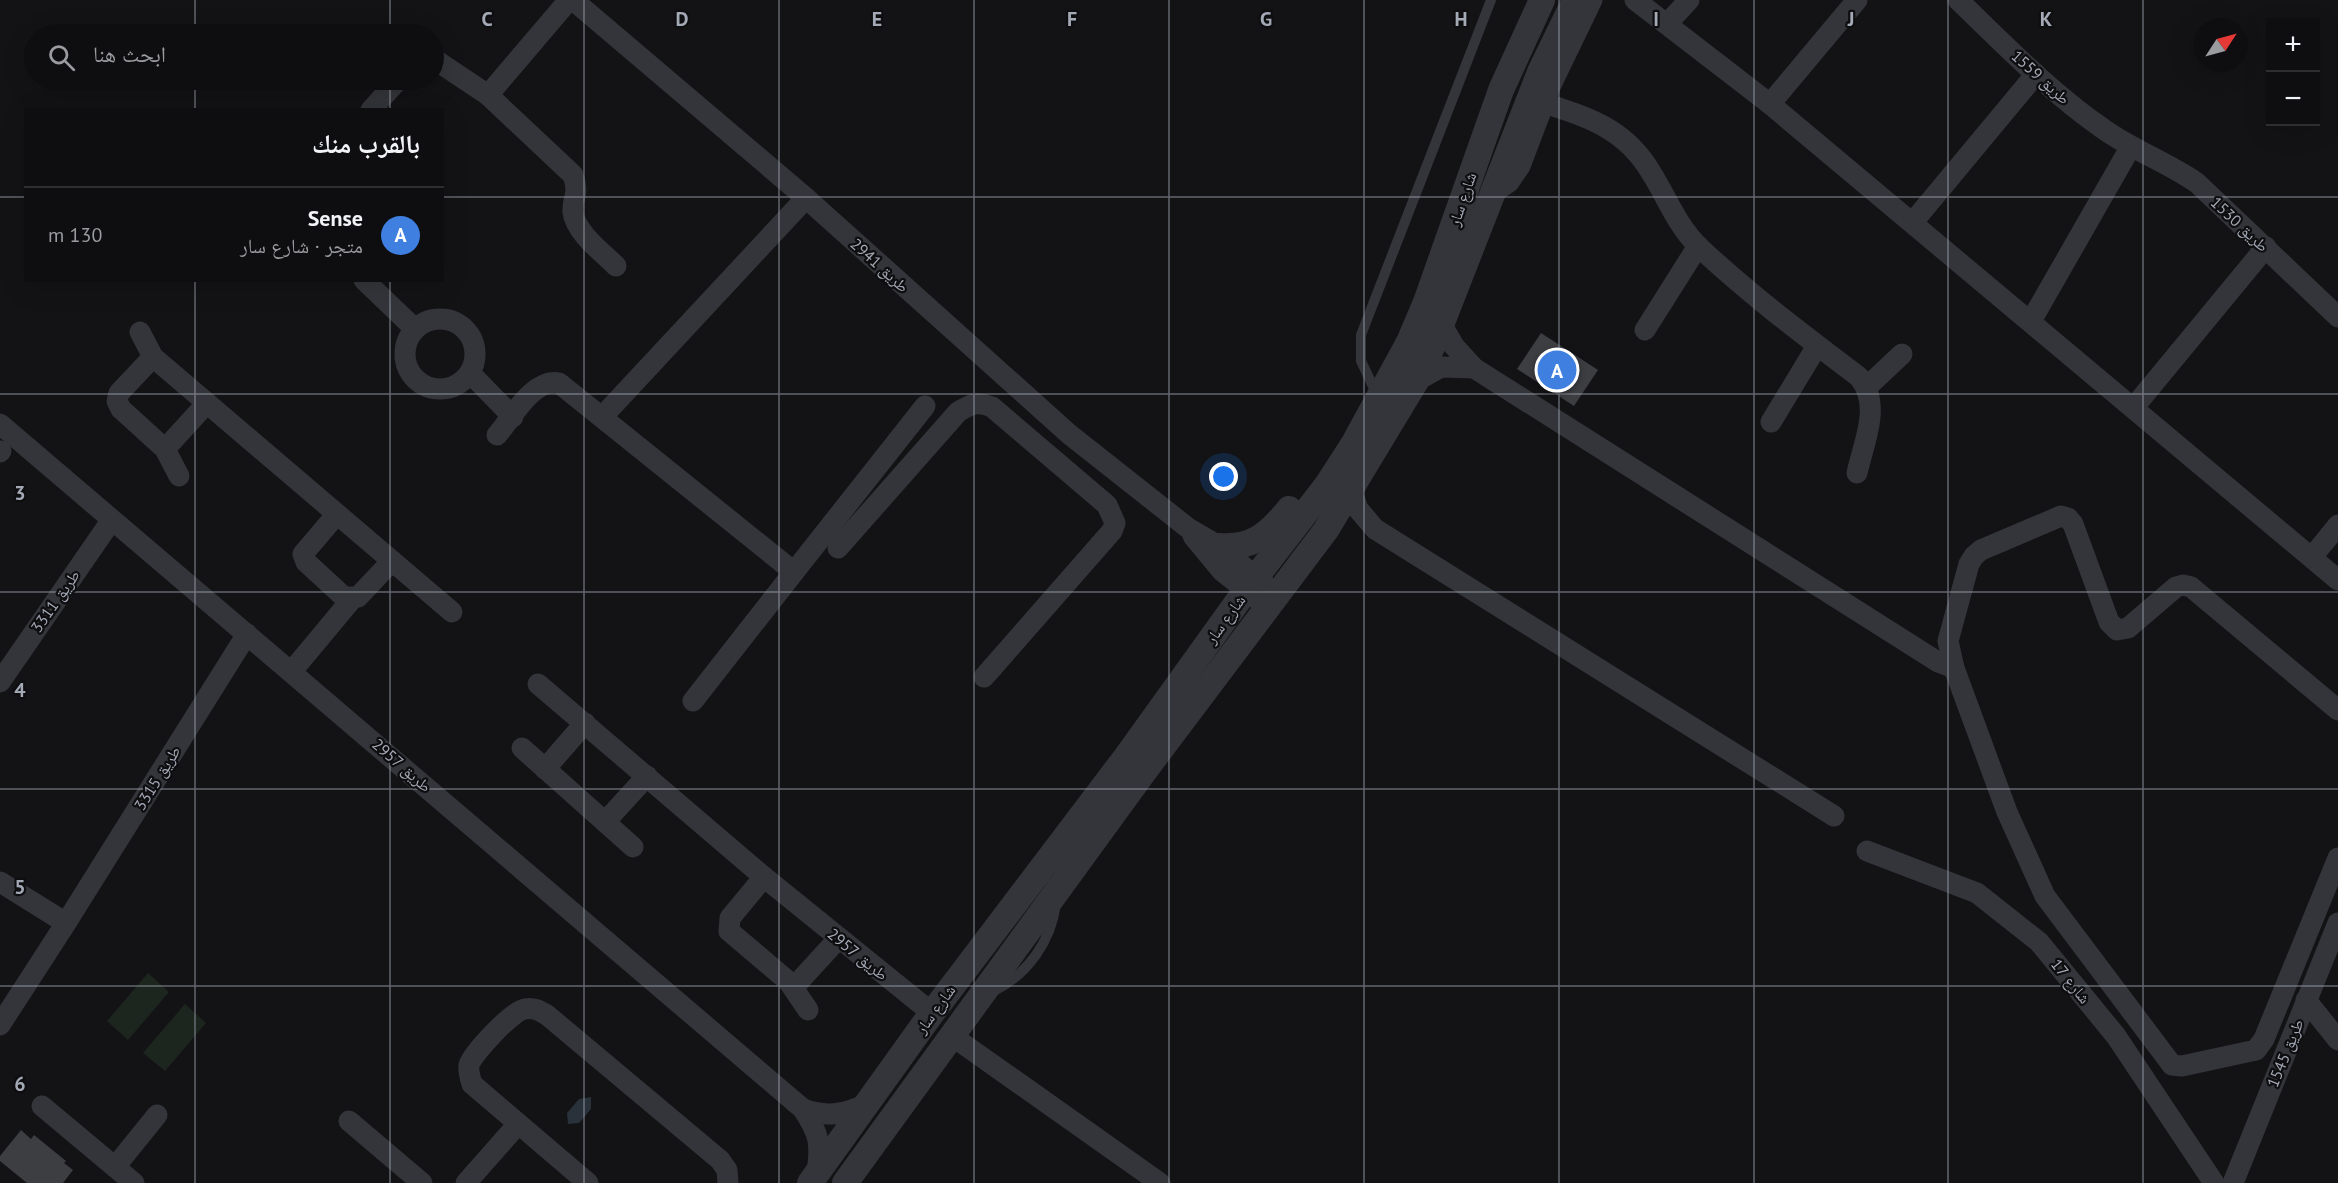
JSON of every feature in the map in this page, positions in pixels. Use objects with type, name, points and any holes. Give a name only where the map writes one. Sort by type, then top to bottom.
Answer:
[{"type":"street","points":[[488,95],[571,0]]},
{"type":"street","name":"طريق 2941","points":[[571,0],[806,198],[1069,434],[1188,528],[1219,546],[1251,584]]},
{"type":"street","name":"شارع سار","points":[[813,1178],[932,1013],[1126,758],[1251,584],[1327,486],[1354,443],[1379,399],[1426,302],[1501,90],[1542,0]]},
{"type":"street","points":[[1635,0],[1770,104],[2338,580]]},
{"type":"street","points":[[1667,24],[1689,0]]},
{"type":"street","points":[[1770,104],[1857,0]]},
{"type":"street","name":"طريق 1559","points":[[1958,0],[2036,74],[2076,108],[2130,148]]},
{"type":"street","points":[[1493,193],[1515,175],[1544,103],[1590,2]]},
{"type":"street","name":"شارع سار","points":[[845,1183],[1326,530],[1416,381],[1442,325],[1540,72],[1590,2]]},
{"type":"street","points":[[444,66],[488,95],[573,176],[578,191],[573,212],[582,231],[616,266]]},
{"type":"street","points":[[1912,222],[2036,74]]},
{"type":"street","points":[[373,108],[389,90]]},
{"type":"street","points":[[1544,103],[1602,123],[1625,139],[1651,172],[1671,209],[1698,246],[1817,346],[1859,377],[1867,387],[1872,409],[1857,473]]},
{"type":"street","points":[[2031,321],[2130,148]]},
{"type":"street","name":"طريق 1530","points":[[2130,148],[2177,169],[2197,183],[2338,317]]},
{"type":"street","points":[[603,416],[806,198]]},
{"type":"street","points":[[1645,330],[1698,246]]},
{"type":"street","points":[[2133,407],[2266,248]]},
{"type":"street","points":[[366,282],[414,328]]},
{"type":"street","points":[[435,319],[445,319],[463,327],[470,335],[476,354],[470,373],[461,383],[449,389],[436,389],[424,386],[414,378],[407,366],[405,354],[414,328],[435,319]]},
{"type":"street","points":[[1442,325],[1454,346],[1474,368],[1938,662],[1954,668]]},
{"type":"street","points":[[140,332],[153,357],[452,612]]},
{"type":"street","points":[[1771,422],[1817,346]]},
{"type":"street","points":[[1867,387],[1902,354]]},
{"type":"street","points":[[153,357],[119,393],[117,401],[121,409],[165,449],[179,476]]},
{"type":"street","points":[[1416,381],[1441,367],[1474,368]]},
{"type":"street","points":[[470,373],[513,417]]},
{"type":"street","points":[[497,435],[539,386],[549,381],[559,383],[603,416],[794,572]]},
{"type":"street","points":[[165,449],[207,403]]},
{"type":"street","points":[[838,548],[958,412],[972,403],[982,403],[992,407],[1107,505],[1115,523],[1112,531],[984,677]]},
{"type":"street","points":[[693,701],[925,406]]},
{"type":"street","name":"طريق 2957","points":[[0,424],[803,1109],[818,1135],[820,1149],[813,1178]]},
{"type":"street","points":[[1049,455],[1069,434]]},
{"type":"street","points":[[1219,546],[1243,546],[1265,536],[1329,462],[1354,443]]},
{"type":"street","points":[[1351,489],[1358,509],[1376,529],[1833,816]]},
{"type":"street","points":[[338,514],[305,550],[304,558],[345,597],[352,599]]},
{"type":"street","points":[[2338,710],[2191,587],[2176,587],[2128,628],[2117,630],[2109,622],[2073,524],[2068,518],[2061,516],[1974,556],[1948,641],[1954,668],[2007,812],[2045,896],[2172,1065],[2182,1066],[2256,1050],[2264,1039],[2338,858]]},
{"type":"street","name":"طريق 3311","points":[[0,682],[111,521]]},
{"type":"street","points":[[2312,557],[2338,525]]},
{"type":"street","points":[[1326,530],[1354,526],[1376,529]]},
{"type":"street","name":"طريق 2941","points":[[1188,528],[1210,558],[1251,584],[1272,601]]},
{"type":"street","points":[[292,671],[352,599],[358,597],[392,561]]},
{"type":"street","name":"طريق 3315","points":[[0,1025],[247,634]]},
{"type":"street","name":"طريق 2957","points":[[538,684],[838,939],[932,1013]]},
{"type":"street","points":[[545,769],[585,723]]},
{"type":"street","points":[[522,748],[633,847]]},
{"type":"street","points":[[605,822],[647,776]]},
{"type":"street","name":"شارع 17","points":[[1867,851],[1977,893],[2039,942],[2116,1036],[2214,1183]]},
{"type":"street","points":[[764,877],[730,918],[728,927],[733,935],[794,987],[808,1010]]},
{"type":"street","points":[[0,882],[66,923]]},
{"type":"street","name":"طريق 1545","points":[[2233,1183],[2338,923]]},
{"type":"street","points":[[794,987],[838,939]]},
{"type":"street","points":[[2306,1000],[2338,1040]]},
{"type":"street","points":[[588,1183],[472,1084],[469,1065],[474,1057],[513,1014],[524,1008],[536,1009],[547,1015],[720,1160],[727,1170],[728,1183]]},
{"type":"street","points":[[952,1036],[1160,1183]]},
{"type":"street","name":"طريق 2957","points":[[803,1109],[831,1116],[851,1111],[868,1103]]},
{"type":"street","points":[[42,1106],[134,1183]]},
{"type":"street","points":[[115,1167],[157,1116]]},
{"type":"street","points":[[349,1121],[422,1183]]},
{"type":"street","points":[[466,1183],[518,1125]]},
{"type":"lane","points":[[1379,399],[1361,361],[1361,335],[1491,0]]},
{"type":"shaded area","points":[[148,973],[169,992],[128,1040],[107,1021]]},
{"type":"shaded area","points":[[185,1004],[206,1023],[165,1071],[143,1053]]},
{"type":"shaded area","points":[[591,1097],[591,1109],[579,1123],[568,1124],[567,1113],[579,1099]]},
{"type":"building","points":[[1541,333],[1598,370],[1574,406],[1517,369]]},
{"type":"building","points":[[21,1130],[31,1139],[34,1135],[66,1161],[64,1163],[73,1170],[63,1183],[27,1183],[0,1161],[0,1156]]},
{"type":"place","name":"Sense","points":[[1557,370]]}]
